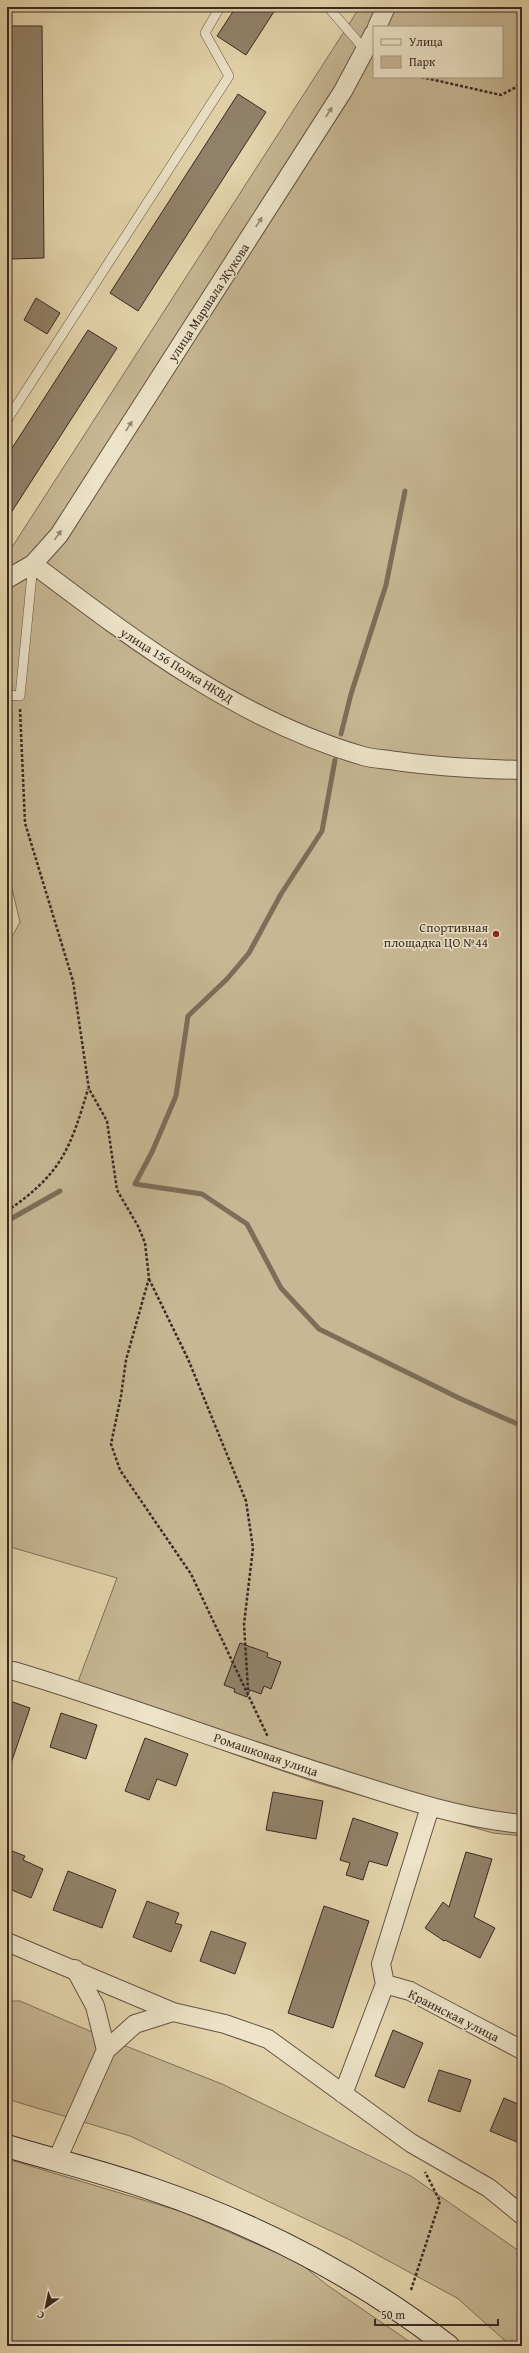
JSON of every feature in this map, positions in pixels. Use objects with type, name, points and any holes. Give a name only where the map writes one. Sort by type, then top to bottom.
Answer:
[{"type":"main road","points":[[7,2146],[149,2188],[213,2212],[285,2244],[350,2280],[419,2323],[448,2346]]},
{"type":"street","points":[[377,26],[386,7]]},
{"type":"street","name":"улица Маршала Жукова","points":[[7,579],[33,564],[59,535],[343,91],[366,51],[373,35]]},
{"type":"street","name":"улица 156 Полка НКВД","points":[[33,564],[118,628],[218,694],[298,732],[364,756],[424,765],[522,770]]},
{"type":"street","name":"Ромашковая улица","points":[[14,1671],[98,1696],[276,1759],[430,1807],[522,1824]]},
{"type":"street","points":[[343,2094],[385,1984],[381,1964],[430,1807]]},
{"type":"street","points":[[7,1942],[75,1969],[173,2012],[225,2024],[268,2039],[411,2143],[489,2188],[522,2215]]},
{"type":"street","points":[[75,1969],[95,2006],[106,2050]]},
{"type":"street","name":"Краинская улица","points":[[385,1984],[410,1991],[522,2050]]},
{"type":"street","points":[[57,2160],[106,2050],[135,2024],[173,2012]]},
{"type":"lane","points":[[7,420],[229,76],[205,33],[220,7]]},
{"type":"lane","points":[[328,7],[366,51]]},
{"type":"lane","points":[[7,696],[20,696],[33,564]]},
{"type":"path","points":[[426,78],[502,95],[522,84]]},
{"type":"path","points":[[20,696],[25,823],[74,981],[88,1089],[107,1121],[117,1190],[138,1226],[145,1243],[149,1278],[188,1359],[246,1501],[253,1548],[244,1624],[248,1692]]},
{"type":"path","points":[[7,1211],[34,1193],[60,1163],[76,1131],[88,1089]]},
{"type":"path","points":[[149,1278],[126,1360],[121,1396],[111,1444],[120,1470],[190,1574],[248,1692],[276,1759]]},
{"type":"path","points":[[411,2290],[440,2201],[424,2168]]},
{"type":"green space","points":[[360,7],[522,7],[522,1836],[493,1833],[318,1783],[233,1754],[73,1695],[117,1578],[7,1546],[7,946],[20,922],[7,868],[12,714],[7,669],[7,555]]},
{"type":"green space","points":[[7,2001],[20,2001],[113,2041],[222,2084],[411,2176],[522,2253],[522,2346],[511,2346],[457,2298],[350,2240],[130,2136],[7,2099]]},
{"type":"green space","points":[[7,2159],[183,2212],[300,2263],[327,2285],[416,2346],[7,2346]]},
{"type":"building","points":[[236,7],[277,7],[246,55],[217,36]]},
{"type":"building","points":[[10,26],[42,26],[44,258],[11,259]]},
{"type":"building","points":[[238,94],[266,112],[138,311],[110,293]]},
{"type":"building","points":[[36,298],[60,313],[47,334],[24,320]]},
{"type":"building","points":[[88,330],[117,348],[7,519],[7,456]]},
{"type":"building","points":[[240,1643],[268,1653],[267,1657],[281,1662],[271,1689],[264,1686],[261,1694],[250,1690],[247,1697],[234,1692],[235,1689],[224,1685]]},
{"type":"building","points":[[7,1700],[30,1708],[9,1769],[7,1769]]},
{"type":"building","points":[[61,1713],[97,1725],[86,1759],[50,1747]]},
{"type":"building","points":[[145,1738],[188,1754],[176,1786],[157,1779],[149,1800],[125,1791]]},
{"type":"building","points":[[273,1792],[323,1801],[316,1839],[266,1830]]},
{"type":"building","points":[[353,1818],[398,1833],[387,1866],[369,1861],[363,1880],[346,1875],[350,1863],[340,1860]]},
{"type":"building","points":[[7,1849],[25,1856],[23,1860],[43,1869],[31,1898],[7,1888]]},
{"type":"building","points":[[466,1852],[492,1859],[474,1917],[495,1928],[480,1958],[445,1940],[444,1941],[425,1928],[443,1902],[449,1907]]},
{"type":"building","points":[[68,1871],[116,1890],[102,1928],[53,1910]]},
{"type":"building","points":[[147,1901],[179,1913],[175,1923],[182,1925],[171,1952],[133,1937]]},
{"type":"building","points":[[324,1906],[369,1921],[333,2028],[288,2013]]},
{"type":"building","points":[[211,1931],[246,1943],[235,1974],[200,1961]]},
{"type":"building","points":[[393,2030],[423,2043],[404,2088],[375,2076]]},
{"type":"building","points":[[439,2070],[471,2080],[460,2112],[428,2101]]},
{"type":"building","points":[[504,2098],[522,2106],[522,2144],[490,2131]]},
{"type":"waterway","points":[[341,734],[351,694],[386,585],[405,491]]},
{"type":"waterway","points":[[335,760],[322,831],[281,894],[249,953],[227,979],[188,1016],[176,1096],[152,1152],[135,1184],[202,1194],[247,1224],[281,1288],[319,1329],[461,1399],[522,1426]]},
{"type":"waterway","points":[[7,1221],[60,1191]]},
{"type":"place","name":"Спортивная площадка ЦО №44","points":[[496,934]]}]
